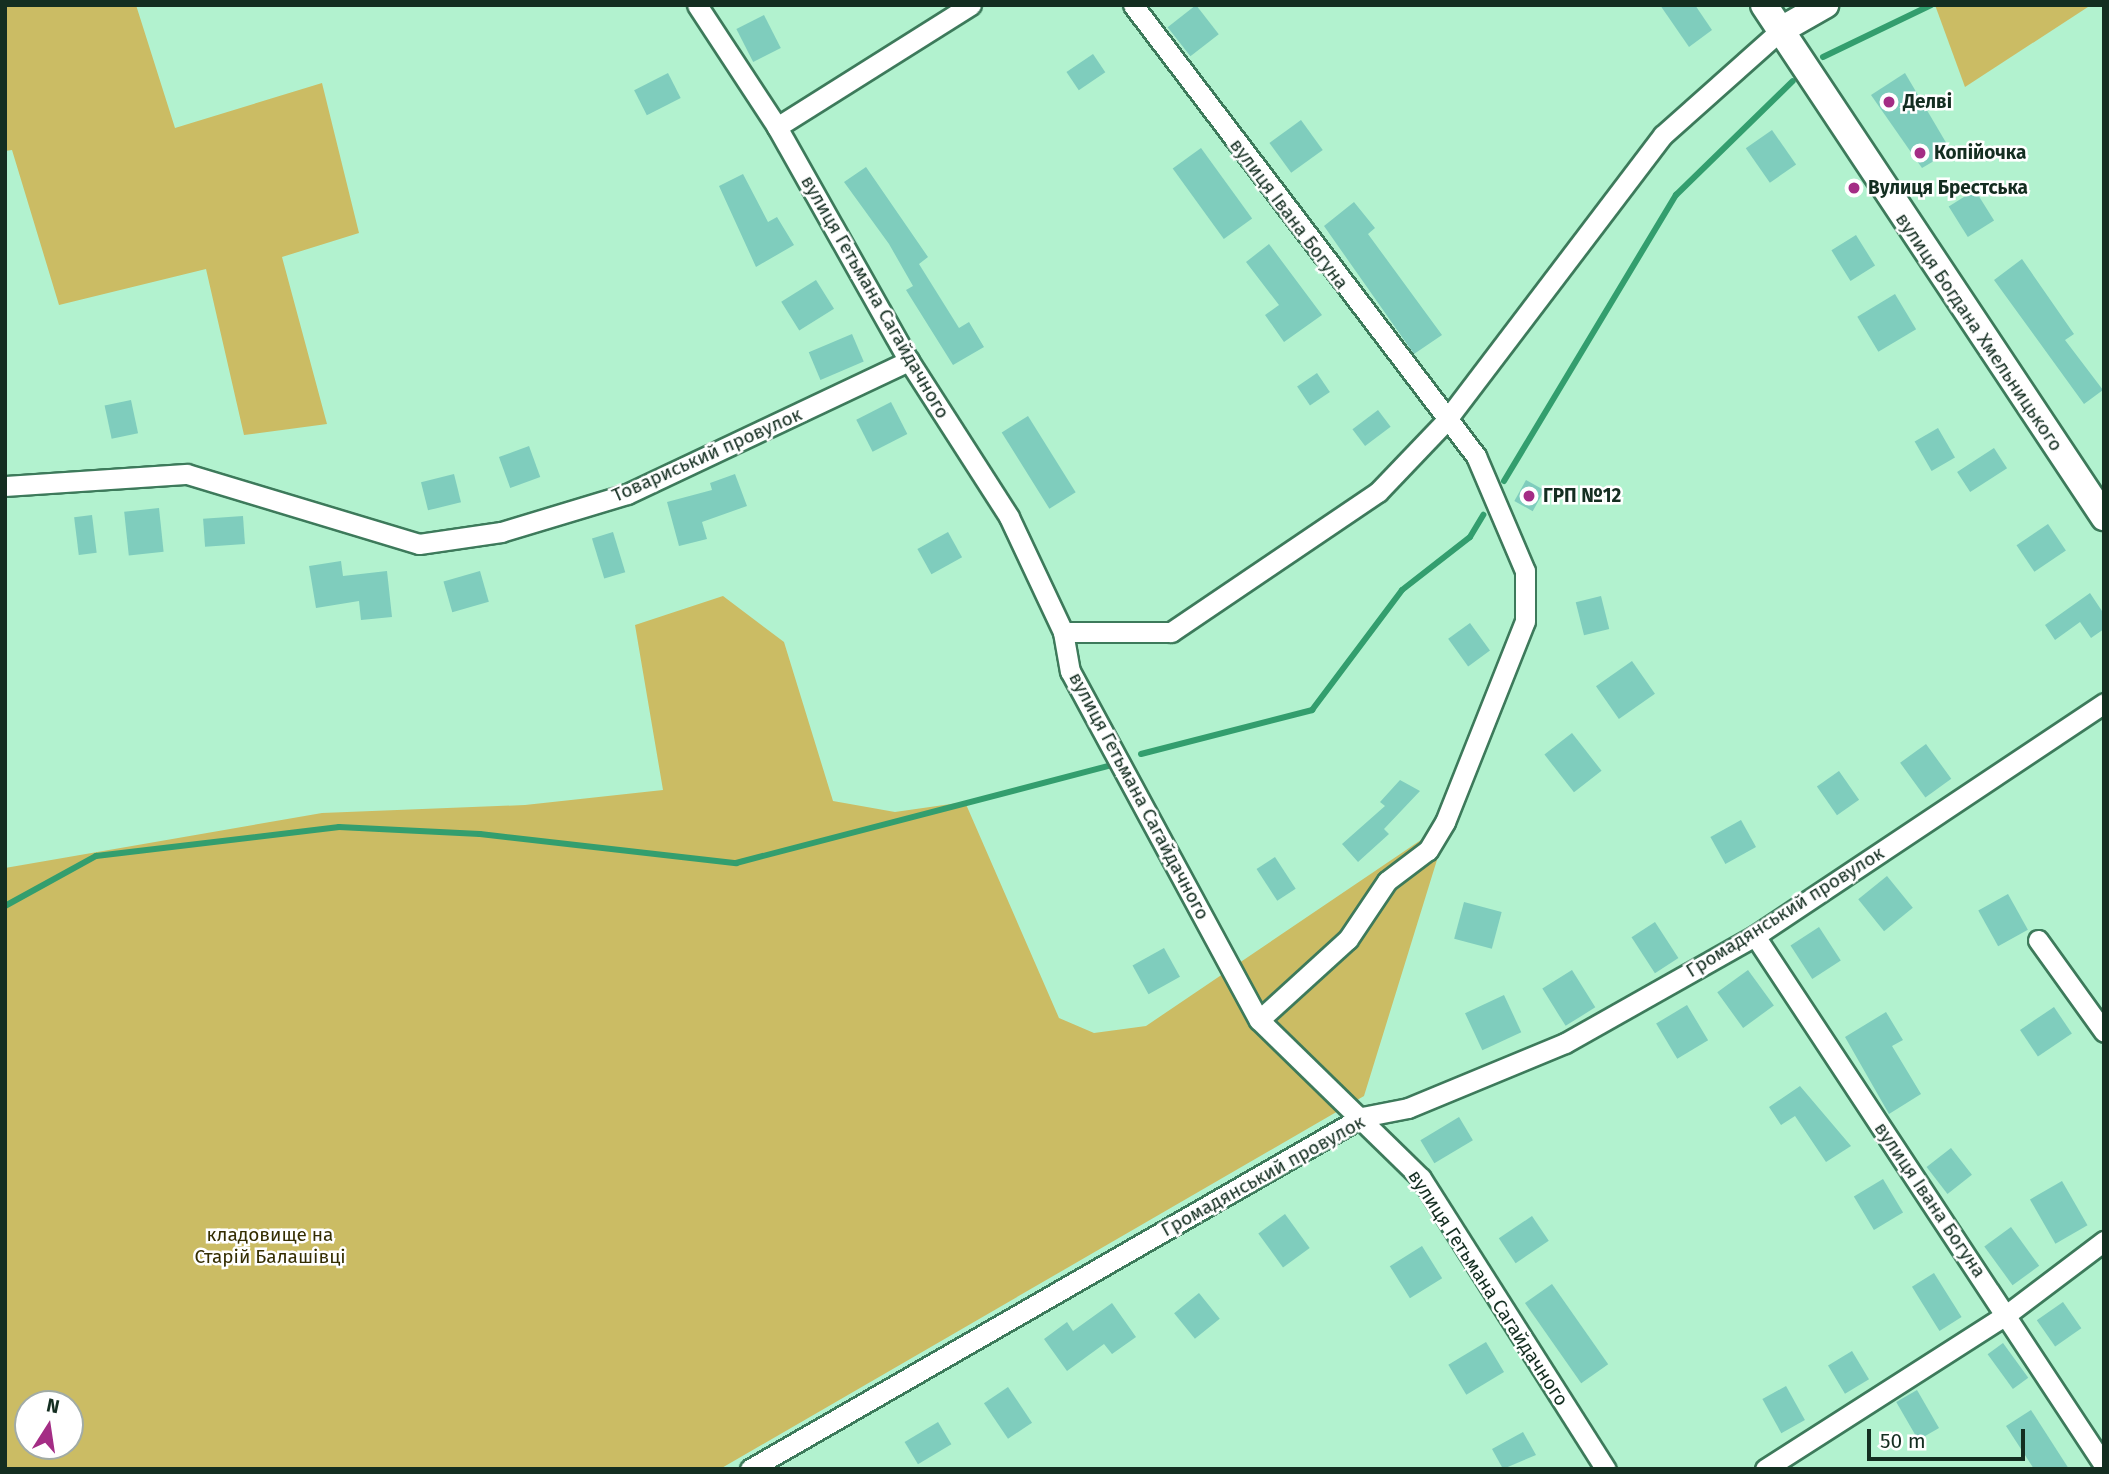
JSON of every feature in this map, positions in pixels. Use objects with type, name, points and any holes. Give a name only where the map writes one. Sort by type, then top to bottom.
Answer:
[{"type":"street","name":"вулиця Гетьмана Сагайдачного","points":[[697,5],[777,127],[909,360],[1009,517],[1063,632],[1070,671],[1259,1020],[1362,1117],[1421,1178],[1606,1469]]},
{"type":"street","points":[[777,127],[971,5]]},
{"type":"street","name":"вулиця Івана Богуна","points":[[1133,5],[1445,422]]},
{"type":"street","name":"вулиця Богдана Хмельницького","points":[[1764,5],[2104,517]]},
{"type":"street","points":[[1063,632],[1171,632],[1378,492],[1445,422],[1663,135],[1781,30],[1825,5]]},
{"type":"street","name":"Товариський провулок","points":[[5,486],[187,474],[419,544],[501,532],[627,494],[909,360]]},
{"type":"street","points":[[1259,1020],[1348,939],[1387,880],[1428,850],[1445,822],[1525,621],[1525,571],[1476,456],[1445,422]]},
{"type":"street","name":"Громадянський провулок","points":[[751,1469],[1362,1117],[1408,1108],[1565,1043],[1755,936],[2104,703]]},
{"type":"street","name":"вулиця Івана Богуна","points":[[1755,936],[2104,1465]]},
{"type":"street","points":[[2038,940],[2104,1032]]},
{"type":"street","points":[[1765,1469],[2006,1315],[2104,1241]]},
{"type":"green space","points":[[5,5],[136,5],[175,128],[322,83],[359,233],[282,257],[327,424],[244,435],[206,269],[59,305],[12,150],[5,151]]},
{"type":"green space","points":[[1935,5],[2091,5],[1965,87]]},
{"type":"green space","name":"кладовище на Старій Балашівці","points":[[723,596],[784,642],[833,801],[895,812],[965,802],[1059,1018],[1094,1033],[1146,1026],[1449,821],[1364,1096],[720,1469],[5,1469],[5,868],[322,813],[525,805],[663,790],[635,625]]},
{"type":"building","points":[[1196,5],[1219,34],[1190,56],[1168,27]]},
{"type":"building","points":[[1660,5],[1695,5],[1712,30],[1689,47]]},
{"type":"building","points":[[764,15],[781,48],[753,62],[736,29]]},
{"type":"building","points":[[1093,54],[1105,72],[1079,90],[1066,72]]},
{"type":"building","points":[[668,73],[681,98],[647,115],[634,90]]},
{"type":"building","points":[[1905,73],[1951,151],[1922,168],[1871,95]]},
{"type":"building","points":[[1301,120],[1323,150],[1291,173],[1269,143]]},
{"type":"building","points":[[1772,130],[1796,164],[1770,183],[1746,148]]},
{"type":"building","points":[[1201,148],[1252,218],[1224,239],[1173,169]]},
{"type":"building","points":[[866,167],[928,257],[919,264],[959,328],[969,322],[984,347],[953,365],[906,290],[913,286],[889,244],[844,182]]},
{"type":"building","points":[[743,174],[768,222],[777,217],[794,245],[756,267],[719,186]]},
{"type":"building","points":[[1975,190],[1994,221],[1968,237],[1949,206]]},
{"type":"building","points":[[1354,202],[1375,228],[1368,234],[1442,335],[1414,354],[1324,226]]},
{"type":"building","points":[[1856,235],[1875,266],[1850,281],[1831,250]]},
{"type":"building","points":[[1269,244],[1322,315],[1284,342],[1265,315],[1279,305],[1246,262]]},
{"type":"building","points":[[2022,259],[2074,334],[2065,340],[2103,390],[2084,404],[1994,280]]},
{"type":"building","points":[[816,280],[834,309],[799,331],[781,302]]},
{"type":"building","points":[[1895,294],[1916,329],[1878,352],[1857,317]]},
{"type":"building","points":[[852,334],[864,362],[820,380],[809,352]]},
{"type":"building","points":[[1317,373],[1330,392],[1310,405],[1297,386]]},
{"type":"building","points":[[131,400],[138,433],[112,439],[105,406]]},
{"type":"building","points":[[891,402],[907,434],[873,452],[856,420]]},
{"type":"building","points":[[1378,410],[1391,427],[1365,446],[1352,429]]},
{"type":"building","points":[[1028,416],[1076,492],[1049,509],[1002,432]]},
{"type":"building","points":[[1938,428],[1955,457],[1932,471],[1915,442]]},
{"type":"building","points":[[529,446],[540,477],[510,488],[499,457]]},
{"type":"building","points":[[1994,448],[2007,468],[1970,492],[1957,472]]},
{"type":"building","points":[[454,474],[461,502],[428,510],[421,482]]},
{"type":"building","points":[[735,474],[747,506],[702,522],[707,539],[679,546],[667,502],[712,490],[710,483]]},
{"type":"building","name":"ГРП №12","points":[[1526,480],[1544,490],[1533,511],[1514,501]]},
{"type":"building","points":[[159,508],[164,552],[129,555],[124,512]]},
{"type":"building","points":[[92,515],[97,553],[79,555],[74,517]]},
{"type":"building","points":[[243,516],[245,544],[205,547],[203,519]]},
{"type":"building","points":[[2048,524],[2066,551],[2034,572],[2016,545]]},
{"type":"building","points":[[613,532],[625,572],[604,579],[592,538]]},
{"type":"building","points":[[948,532],[962,557],[931,574],[917,549]]},
{"type":"building","points":[[341,561],[343,576],[387,571],[392,617],[361,620],[359,601],[316,608],[309,566]]},
{"type":"building","points":[[480,571],[489,602],[452,612],[443,581]]},
{"type":"building","points":[[2090,593],[2104,614],[2104,629],[2091,638],[2080,622],[2055,640],[2045,625]]},
{"type":"building","points":[[1601,596],[1609,629],[1584,635],[1576,602]]},
{"type":"building","points":[[1470,623],[1490,651],[1468,666],[1448,639]]},
{"type":"building","points":[[1632,661],[1655,694],[1619,719],[1596,686]]},
{"type":"building","points":[[1572,733],[1602,771],[1574,792],[1544,755]]},
{"type":"building","points":[[1926,744],[1951,779],[1925,798],[1900,763]]},
{"type":"building","points":[[1839,771],[1859,800],[1837,815],[1817,786]]},
{"type":"building","points":[[1400,780],[1420,791],[1384,829],[1389,834],[1358,862],[1342,844],[1385,806],[1380,802]]},
{"type":"building","points":[[1741,820],[1756,847],[1725,864],[1710,837]]},
{"type":"building","points":[[1275,857],[1296,889],[1277,901],[1257,869]]},
{"type":"building","points":[[1887,876],[1913,908],[1884,931],[1858,899]]},
{"type":"building","points":[[2008,894],[2028,930],[1998,946],[1978,910]]},
{"type":"building","points":[[1464,902],[1502,912],[1492,949],[1454,939]]},
{"type":"building","points":[[1655,922],[1678,958],[1655,973],[1632,937]]},
{"type":"building","points":[[1819,927],[1841,961],[1812,979],[1790,946]]},
{"type":"building","points":[[1164,948],[1180,977],[1149,994],[1133,965]]},
{"type":"building","points":[[1572,970],[1595,1007],[1566,1026],[1542,989]]},
{"type":"building","points":[[1748,970],[1774,1006],[1743,1028],[1717,992]]},
{"type":"building","points":[[1504,995],[1521,1032],[1482,1050],[1465,1013]]},
{"type":"building","points":[[1687,1005],[1708,1040],[1677,1059],[1656,1024]]},
{"type":"building","points":[[2054,1007],[2072,1034],[2038,1056],[2020,1030]]},
{"type":"building","points":[[1886,1012],[1903,1040],[1892,1046],[1921,1094],[1889,1114],[1845,1037]]},
{"type":"building","points":[[1800,1086],[1851,1146],[1826,1162],[1795,1116],[1781,1125],[1769,1107]]},
{"type":"building","points":[[1459,1117],[1473,1140],[1434,1163],[1420,1140]]},
{"type":"building","points":[[1951,1148],[1972,1175],[1948,1194],[1927,1167]]},
{"type":"building","points":[[1883,1179],[1903,1212],[1874,1230],[1854,1197]]},
{"type":"building","points":[[2062,1181],[2088,1225],[2055,1244],[2030,1200]]},
{"type":"building","points":[[1285,1214],[1310,1248],[1283,1267],[1258,1233]]},
{"type":"building","points":[[1532,1216],[1549,1241],[1516,1263],[1499,1238]]},
{"type":"building","points":[[2011,1227],[2039,1266],[2013,1285],[1984,1246]]},
{"type":"building","points":[[1422,1246],[1442,1278],[1410,1298],[1390,1266]]},
{"type":"building","points":[[1934,1273],[1962,1317],[1940,1331],[1912,1287]]},
{"type":"building","points":[[1552,1284],[1608,1364],[1581,1383],[1525,1303]]},
{"type":"building","points":[[1199,1293],[1220,1319],[1195,1339],[1174,1313]]},
{"type":"building","points":[[2063,1302],[2081,1328],[2055,1347],[2037,1320]]},
{"type":"building","points":[[1112,1303],[1136,1337],[1112,1354],[1104,1344],[1067,1371],[1044,1339],[1067,1322],[1073,1331]]},
{"type":"building","points":[[1486,1342],[1504,1372],[1466,1395],[1448,1365]]},
{"type":"building","points":[[2003,1343],[2028,1378],[2013,1389],[1988,1354]]},
{"type":"building","points":[[1852,1351],[1869,1379],[1845,1394],[1828,1365]]},
{"type":"building","points":[[1786,1386],[1805,1420],[1781,1433],[1762,1399]]},
{"type":"building","points":[[1008,1387],[1032,1423],[1008,1439],[984,1403]]},
{"type":"building","points":[[1917,1390],[1939,1428],[1918,1440],[1896,1402]]},
{"type":"building","points":[[2031,1410],[2069,1469],[2034,1469],[2006,1426]]},
{"type":"building","points":[[938,1422],[951,1444],[918,1464],[905,1442]]},
{"type":"building","points":[[1523,1432],[1536,1455],[1503,1469],[1492,1449]]},
{"type":"waterway","points":[[1823,57],[1931,5]]},
{"type":"waterway","points":[[1504,481],[1676,195],[1793,81]]},
{"type":"waterway","points":[[1141,754],[1312,710],[1402,590],[1470,537],[1483,515]]},
{"type":"waterway","points":[[5,906],[96,856],[339,827],[480,834],[736,863],[1109,766]]},
{"type":"place","name":"Делві","points":[[1889,102]]},
{"type":"place","name":"Копійочка","points":[[1920,153]]},
{"type":"place","name":"Вулиця Брестська","points":[[1854,188]]},
{"type":"place","name":"ГРП №12","points":[[1529,496]]}]
